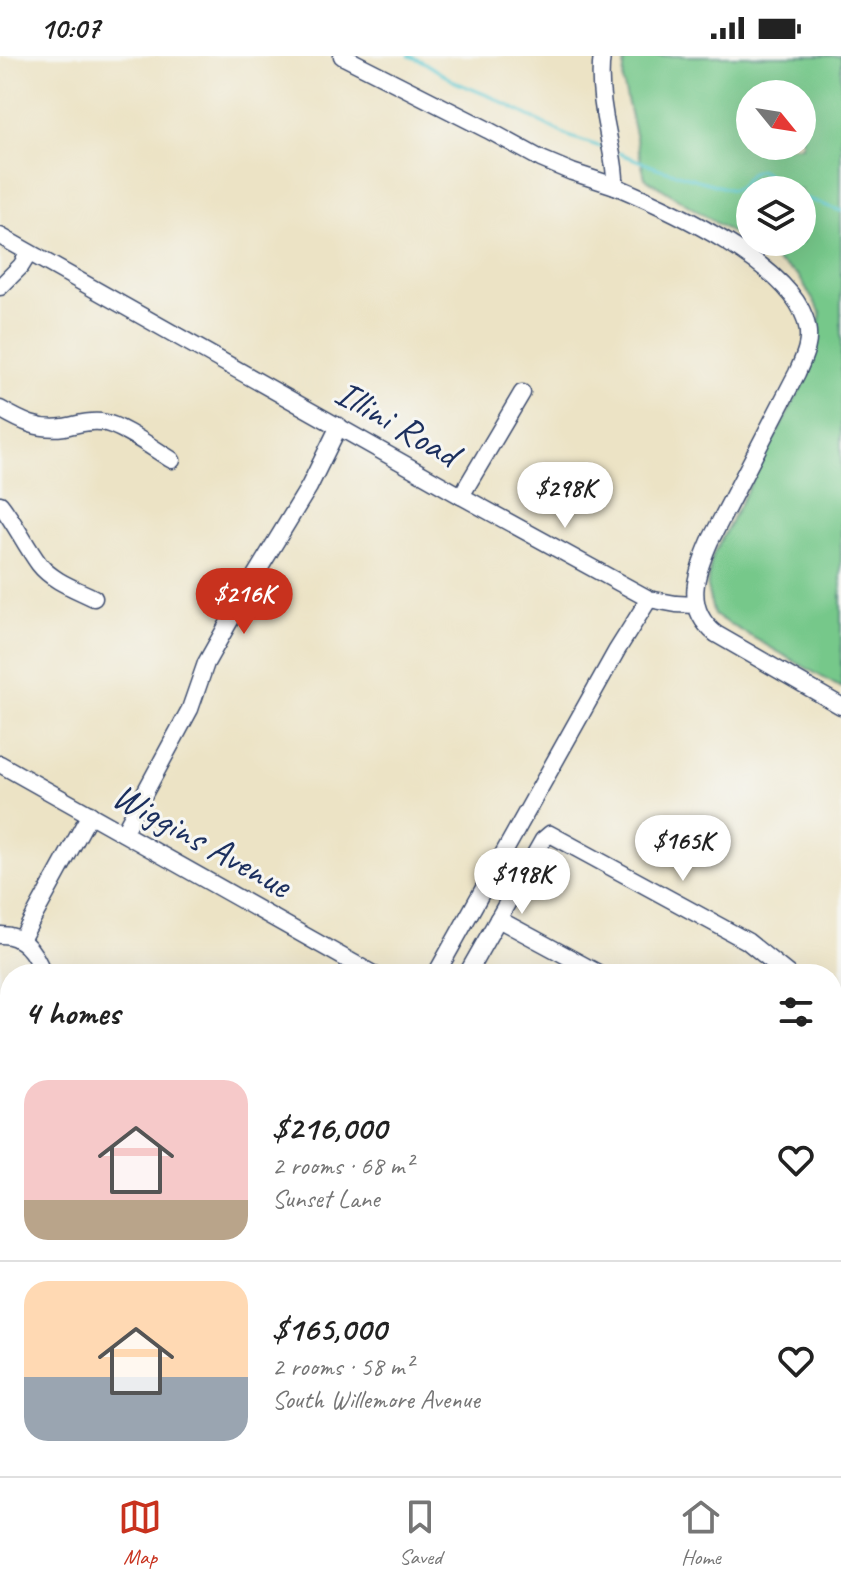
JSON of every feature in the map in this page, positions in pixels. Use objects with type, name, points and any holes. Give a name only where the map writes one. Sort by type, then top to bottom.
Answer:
[{"type":"street","points":[[342,56],[541,159],[654,202],[739,249],[770,271],[797,299],[807,326],[806,352],[699,565],[695,605],[707,626],[716,634],[841,706]]},
{"type":"street","points":[[602,56],[602,93],[615,186]]},
{"type":"street","name":"Illini Road","points":[[0,236],[649,599],[695,605]]},
{"type":"street","points":[[0,287],[29,253]]},
{"type":"street","points":[[461,496],[522,393]]},
{"type":"street","points":[[0,409],[31,426],[43,428],[98,421],[110,424],[172,460]]},
{"type":"street","points":[[123,833],[190,709],[206,663],[309,487],[339,426]]},
{"type":"street","points":[[0,504],[40,566],[55,578],[94,598]]},
{"type":"street","points":[[442,964],[617,650],[649,599]]},
{"type":"street","name":"Wiggins Avenue","points":[[0,764],[355,964]]},
{"type":"street","points":[[21,940],[90,814]]},
{"type":"street","points":[[473,964],[543,840],[550,834],[747,941],[776,964]]},
{"type":"street","points":[[498,919],[581,964]]},
{"type":"street","points":[[0,935],[21,940],[33,952],[38,964]]},
{"type":"green space","points":[[625,56],[841,56],[841,688],[714,615],[707,588],[712,557],[810,371],[821,313],[798,275],[768,256],[816,256],[816,176],[736,176],[736,236],[645,178],[623,82]]},
{"type":"waterway","points":[[409,56],[455,82],[568,136],[604,148]]},
{"type":"waterway","points":[[619,153],[657,168],[732,190],[736,188]]},
{"type":"waterway","points":[[749,176],[761,170],[769,176]]},
{"type":"waterway","points":[[816,202],[841,211]]}]
